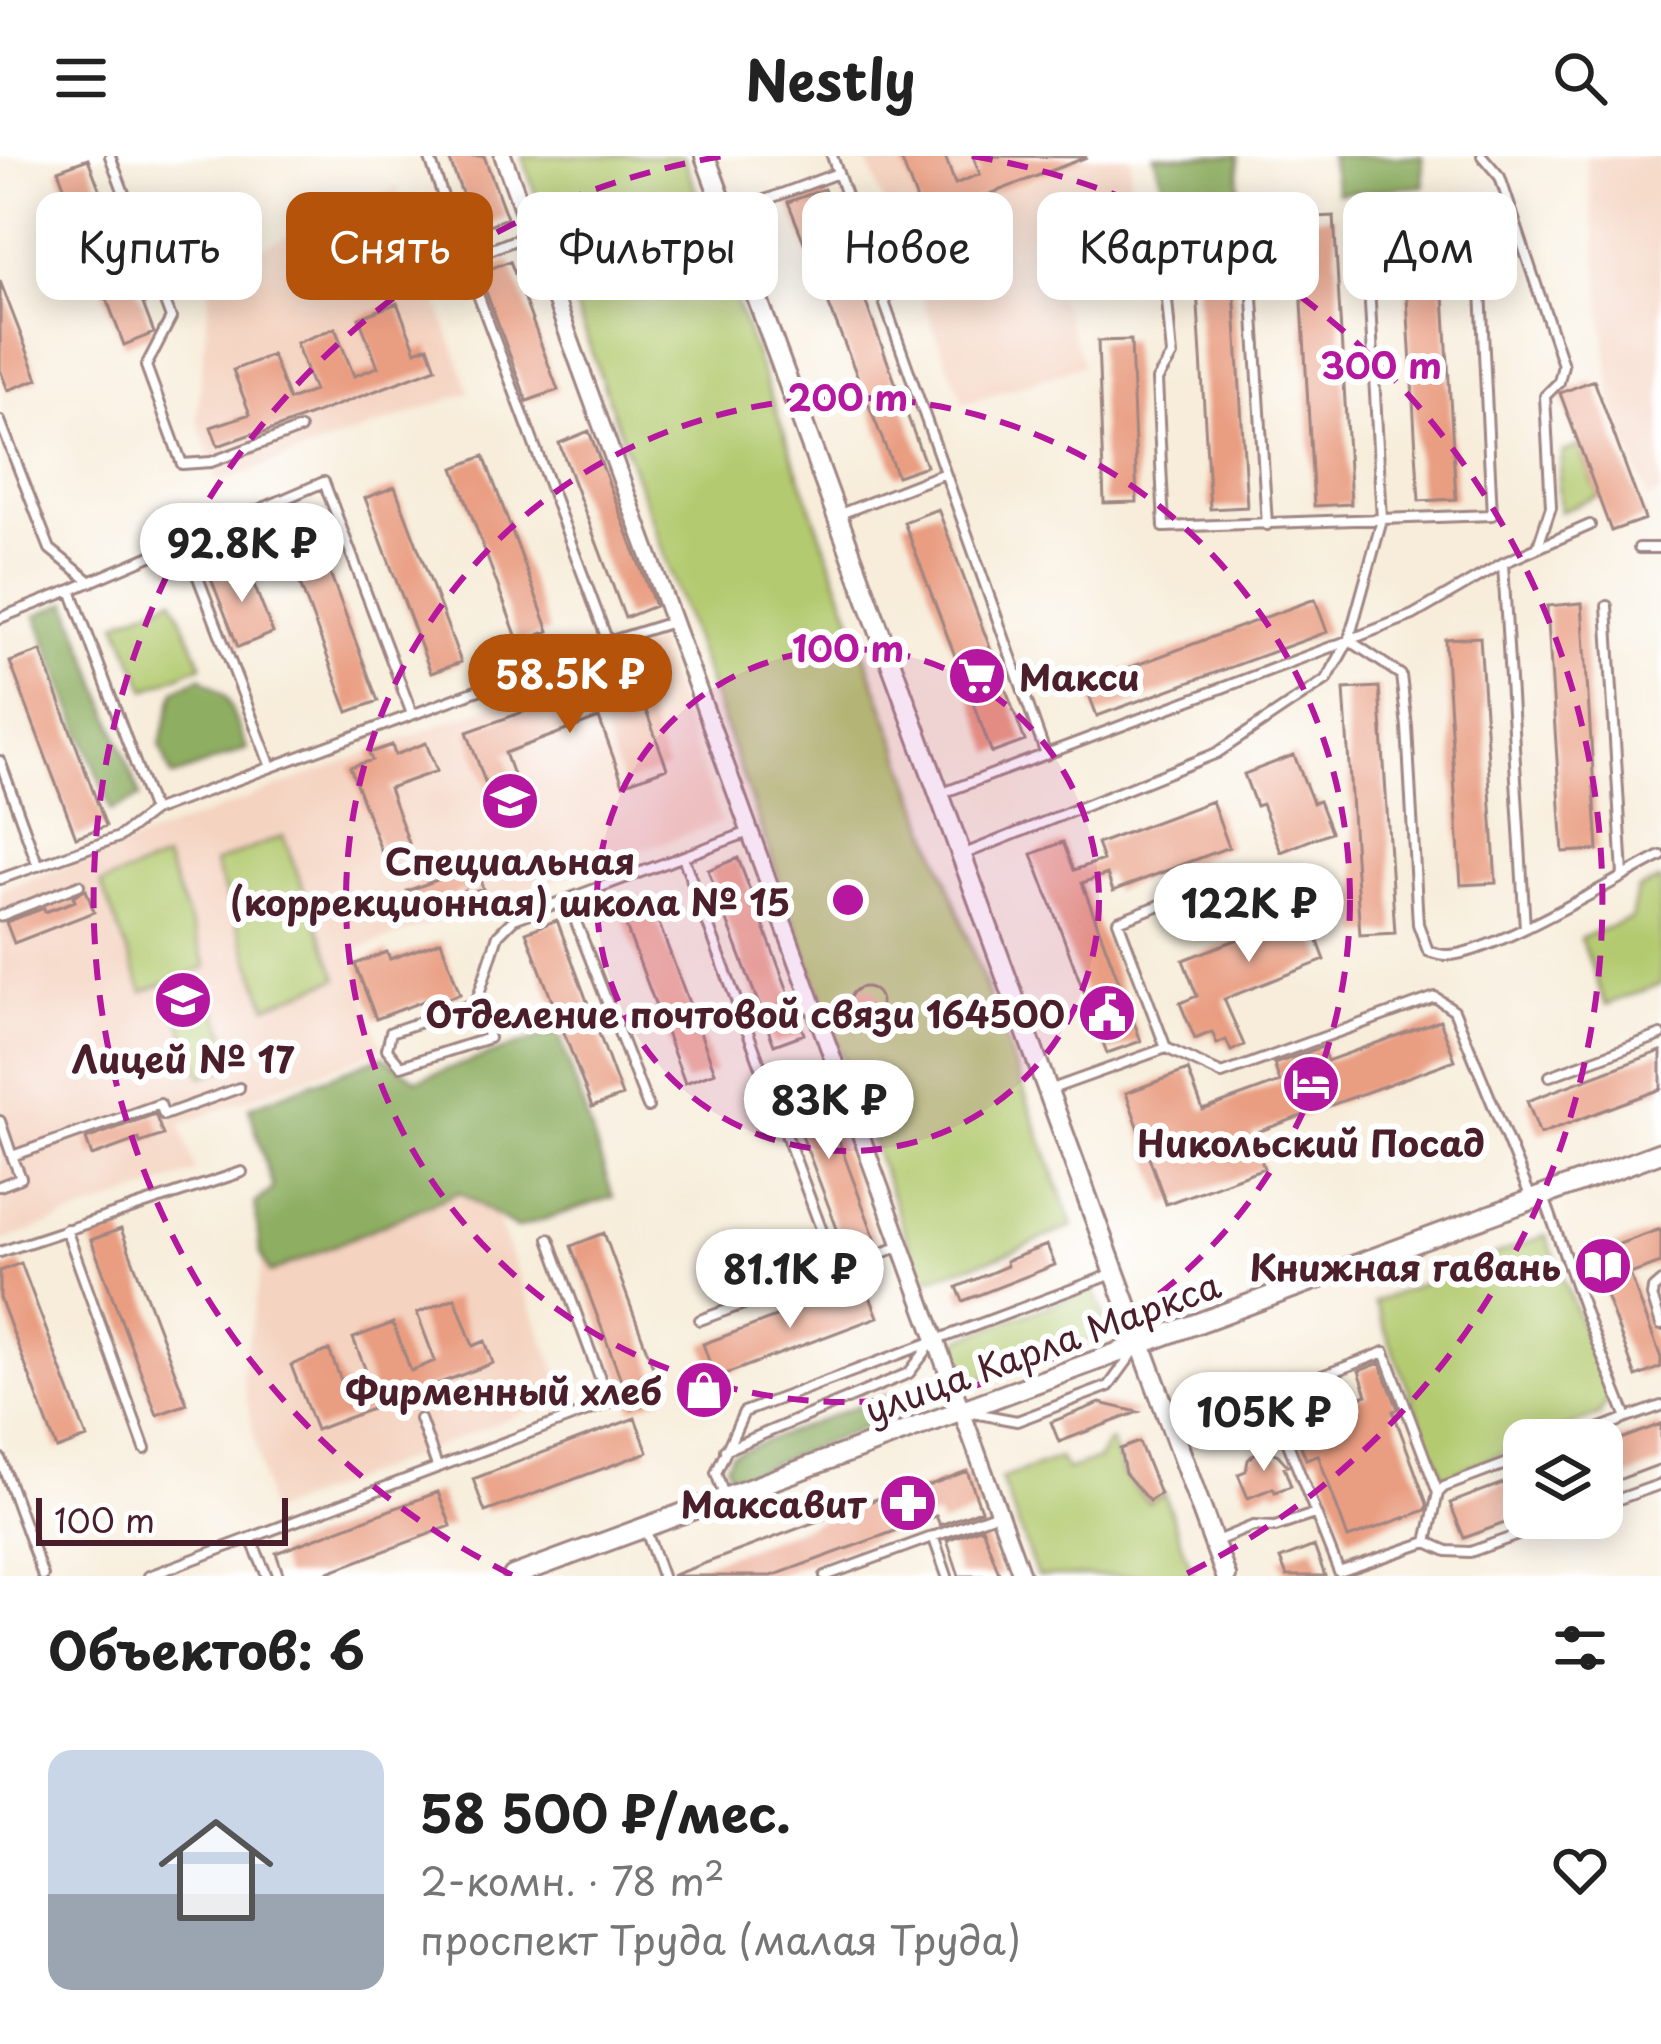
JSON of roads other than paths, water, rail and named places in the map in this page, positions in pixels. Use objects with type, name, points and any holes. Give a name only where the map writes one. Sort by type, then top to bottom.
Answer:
[{"type":"street","points":[[503,156],[517,196]]},
{"type":"street","points":[[705,156],[718,192]]},
{"type":"street","points":[[554,300],[1022,1576]]},
{"type":"street","points":[[757,300],[1226,1576]]},
{"type":"street","name":"улица Карла Маркса","points":[[513,1576],[1661,1152]]},
{"type":"lane","points":[[110,156],[171,318],[146,366],[182,464],[211,462],[300,430]]},
{"type":"lane","points":[[429,156],[441,192]]},
{"type":"lane","points":[[832,156],[1046,754]]},
{"type":"lane","points":[[1482,156],[1500,177],[1563,365],[1559,382],[1545,396],[1551,507],[1538,547]]},
{"type":"lane","points":[[778,196],[838,173]]},
{"type":"lane","points":[[479,300],[608,642]]},
{"type":"lane","points":[[1167,300],[1172,356],[1157,380],[1164,527],[1492,515],[1481,300]]},
{"type":"lane","points":[[1253,300],[1267,525]]},
{"type":"lane","points":[[961,855],[1217,753],[1327,679],[1349,640],[1382,520],[1370,300]]},
{"type":"lane","points":[[0,422],[50,549],[91,581]]},
{"type":"lane","points":[[836,515],[945,473]]},
{"type":"lane","points":[[0,618],[324,482],[412,714]]},
{"type":"lane","points":[[939,795],[1413,615],[1503,563],[1589,525]]},
{"type":"lane","points":[[184,541],[271,767]]},
{"type":"lane","points":[[1639,548],[1661,548]]},
{"type":"lane","points":[[1503,563],[1525,928]]},
{"type":"lane","points":[[71,590],[153,812]]},
{"type":"lane","points":[[1607,606],[1623,875]]},
{"type":"lane","points":[[0,879],[119,837],[153,812],[672,622]]},
{"type":"lane","points":[[1349,640],[1401,675],[1418,924],[1428,952],[1448,956],[1471,951],[1661,856]]},
{"type":"lane","points":[[0,761],[38,866]]},
{"type":"lane","points":[[476,1003],[391,1032],[387,1049],[401,1066],[489,1038],[476,1003],[498,935],[514,919],[749,832]]},
{"type":"lane","points":[[683,857],[836,1269]]},
{"type":"lane","points":[[1237,876],[1118,921],[1166,1048],[1222,1074],[1435,997],[1454,1010],[1627,1418]]},
{"type":"lane","points":[[0,916],[79,885]]},
{"type":"lane","points":[[567,898],[649,1107]]},
{"type":"lane","points":[[1550,1076],[1661,1035]]},
{"type":"lane","points":[[1047,1091],[1166,1048]]},
{"type":"lane","points":[[12,1156],[160,1104],[164,1115],[239,1088]]},
{"type":"lane","points":[[0,1121],[21,1178],[0,1186]]},
{"type":"lane","points":[[0,1252],[242,1172]]},
{"type":"lane","points":[[66,1229],[146,1449]]},
{"type":"lane","points":[[149,1576],[609,1403],[549,1239]]},
{"type":"lane","points":[[700,1320],[902,1246]]},
{"type":"lane","points":[[725,1498],[716,1474],[743,1412],[1114,1274]]},
{"type":"lane","points":[[1661,1282],[1652,1296],[1661,1324]]},
{"type":"lane","points":[[725,1450],[909,1373],[935,1338]]},
{"type":"lane","points":[[960,1411],[1017,1421],[1109,1386],[1140,1344]]},
{"type":"lane","points":[[1438,1493],[1385,1352],[1269,1396],[1339,1574],[1427,1541],[1458,1554],[1507,1539]]},
{"type":"lane","points":[[1623,1420],[1661,1406]]},
{"type":"lane","points":[[420,1419],[437,1466]]},
{"type":"lane","points":[[0,1458],[43,1576]]},
{"type":"lane","points":[[1427,1541],[1438,1493],[1503,1465]]},
{"type":"lane","points":[[1623,1498],[1661,1484]]},
{"type":"lane","points":[[0,1499],[13,1495]]},
{"type":"lane","points":[[825,1576],[999,1513]]},
{"type":"lane","points":[[1214,1542],[1252,1526],[1275,1527],[1314,1514]]},
{"type":"lane","points":[[645,1528],[662,1576]]},
{"type":"lane","points":[[933,1536],[947,1576]]},
{"type":"lane","points":[[251,1538],[267,1576]]},
{"type":"place","name":"Макси","points":[[977,676]]},
{"type":"place","name":"Специальная (коррекционная) школа № 15","points":[[510,801]]},
{"type":"place","name":"Лицей № 17","points":[[183,1000]]},
{"type":"place","name":"Отделение почтовой связи 164500","points":[[1107,1013]]},
{"type":"place","name":"Никольский Посад","points":[[1311,1084]]},
{"type":"place","name":"Книжная гавань","points":[[1603,1266]]},
{"type":"place","name":"Фирменный хлеб","points":[[704,1390]]},
{"type":"place","name":"Максавит","points":[[908,1503]]}]
